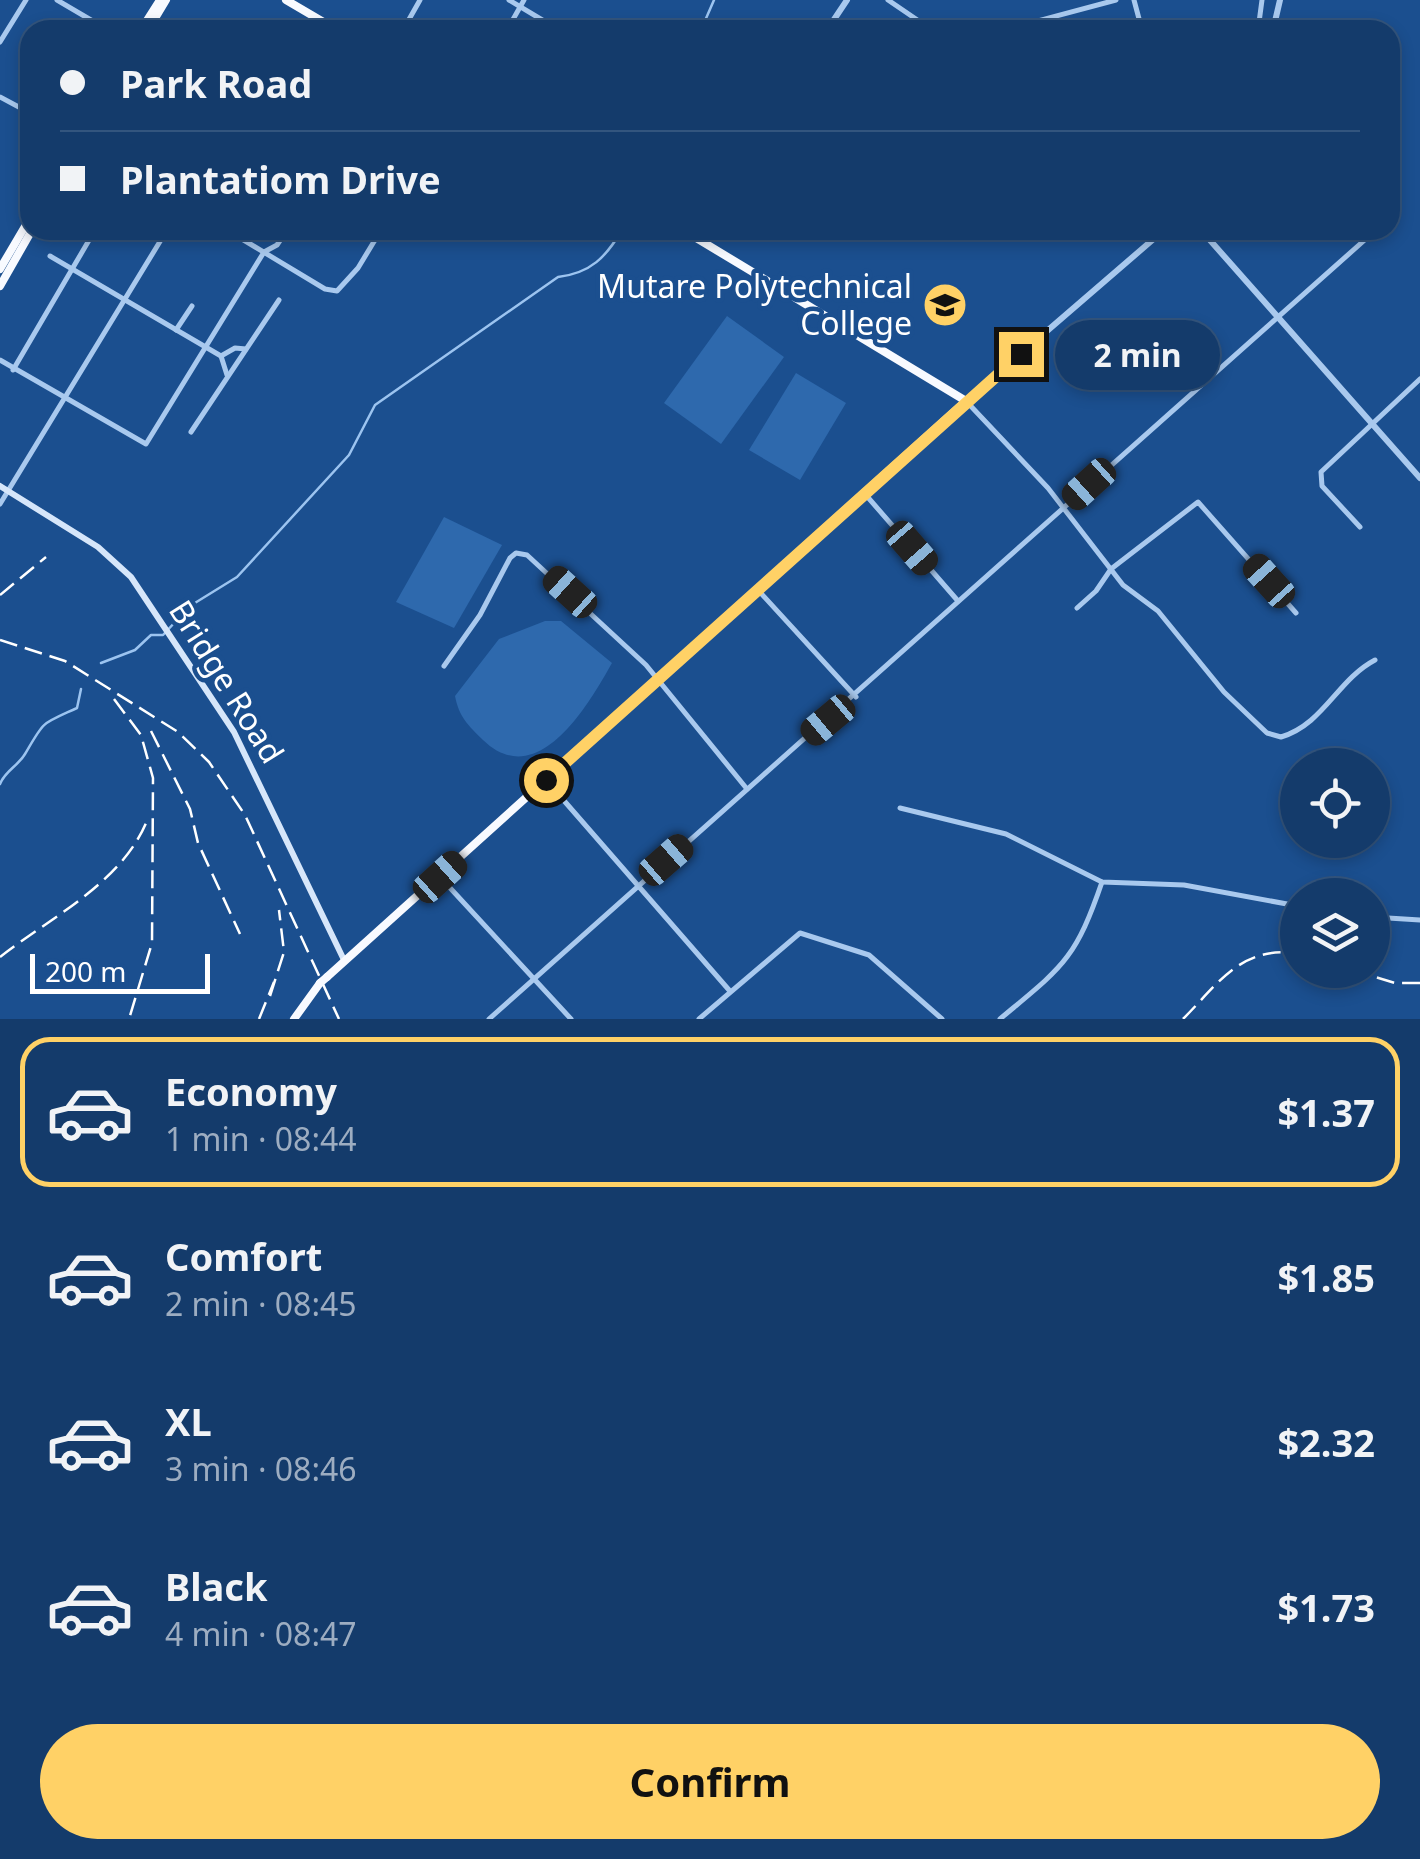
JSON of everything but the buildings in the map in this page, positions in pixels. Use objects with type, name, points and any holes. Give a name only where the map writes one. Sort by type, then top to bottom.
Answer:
[{"type":"highway","points":[[148,20],[163,0]]},
{"type":"highway","points":[[286,0],[320,20]]},
{"type":"highway","points":[[0,269],[20,235]]},
{"type":"highway","points":[[0,286],[26,240]]},
{"type":"highway","points":[[294,1019],[323,980],[344,960],[966,401],[702,240]]},
{"type":"main road","name":"Bridge Road","points":[[0,486],[98,547],[131,577],[234,732],[344,960]]},
{"type":"street","points":[[0,42],[26,0]]},
{"type":"street","points":[[57,0],[91,20]]},
{"type":"street","points":[[509,0],[522,3],[545,20]]},
{"type":"street","points":[[888,0],[917,20]]},
{"type":"street","points":[[1041,20],[1116,0]]},
{"type":"street","points":[[13,370],[90,240]]},
{"type":"street","points":[[0,504],[161,240]]},
{"type":"street","points":[[243,240],[325,289],[338,291],[375,240]]},
{"type":"street","points":[[0,360],[143,444],[150,441],[264,252],[280,240]]},
{"type":"street","points":[[1152,240],[966,401],[1123,585],[1158,611],[1224,692],[1274,736],[1288,736],[1310,723],[1354,671],[1375,660]]},
{"type":"street","points":[[1210,240],[1420,478]]},
{"type":"street","points":[[488,1019],[856,696],[1365,240]]},
{"type":"street","points":[[50,256],[221,356],[227,375]]},
{"type":"street","points":[[191,432],[279,300]]},
{"type":"street","points":[[176,330],[192,306]]},
{"type":"street","points":[[221,356],[234,348],[246,349]]},
{"type":"street","points":[[1360,527],[1322,486],[1320,477],[1372,422],[1420,380]]},
{"type":"street","points":[[865,494],[958,602]]},
{"type":"street","points":[[1077,608],[1096,592],[1111,569],[1198,502],[1296,614]]},
{"type":"street","points":[[444,666],[480,615],[512,555],[523,554],[646,664],[747,789]]},
{"type":"street","points":[[758,590],[856,696]]},
{"type":"street","points":[[546,780],[729,990]]},
{"type":"street","points":[[900,808],[1006,834],[1102,882],[1184,884],[1280,903]]},
{"type":"street","points":[[440,877],[571,1019]]},
{"type":"street","points":[[1000,1019],[1061,967],[1079,946],[1102,882]]},
{"type":"street","points":[[1390,918],[1420,920]]},
{"type":"street","points":[[698,1019],[792,935],[805,934],[869,954],[942,1019]]},
{"type":"shaded area","points":[[727,316],[784,357],[721,444],[664,403]]},
{"type":"shaded area","points":[[796,373],[846,403],[800,480],[749,450]]},
{"type":"shaded area","points":[[444,517],[502,545],[454,628],[396,602]]},
{"type":"shaded area","points":[[545,621],[561,621],[612,663],[590,700],[560,737],[542,750],[523,756],[503,754],[469,725],[455,696],[499,639]]},
{"type":"waterway","points":[[705,20],[714,0]]},
{"type":"waterway","points":[[101,663],[135,650],[151,635],[163,635],[190,606],[237,577],[349,455],[375,405],[558,277],[580,272],[596,262],[615,240]]},
{"type":"waterway","points":[[0,784],[45,725],[77,708],[81,689]]},
{"type":"railway","points":[[0,595],[46,557]]},
{"type":"railway","points":[[0,640],[65,661],[178,732],[209,762],[245,815],[339,1019]]},
{"type":"railway","points":[[114,699],[141,735],[153,778],[152,943],[129,1019]]},
{"type":"railway","points":[[151,731],[190,809],[198,843],[240,934]]},
{"type":"railway","points":[[0,957],[104,880],[137,841],[148,818]]},
{"type":"railway","points":[[270,996],[284,952],[279,910]]},
{"type":"railway","points":[[1183,1019],[1232,970],[1261,955],[1280,952]]},
{"type":"railway","points":[[1390,981],[1420,983]]},
{"type":"railway","points":[[259,1019],[274,982]]},
{"type":"place","name":"Mutare Polytechnical College","points":[[945,305]]},
{"type":"route","points":[[546,780],[1021,354]]}]
